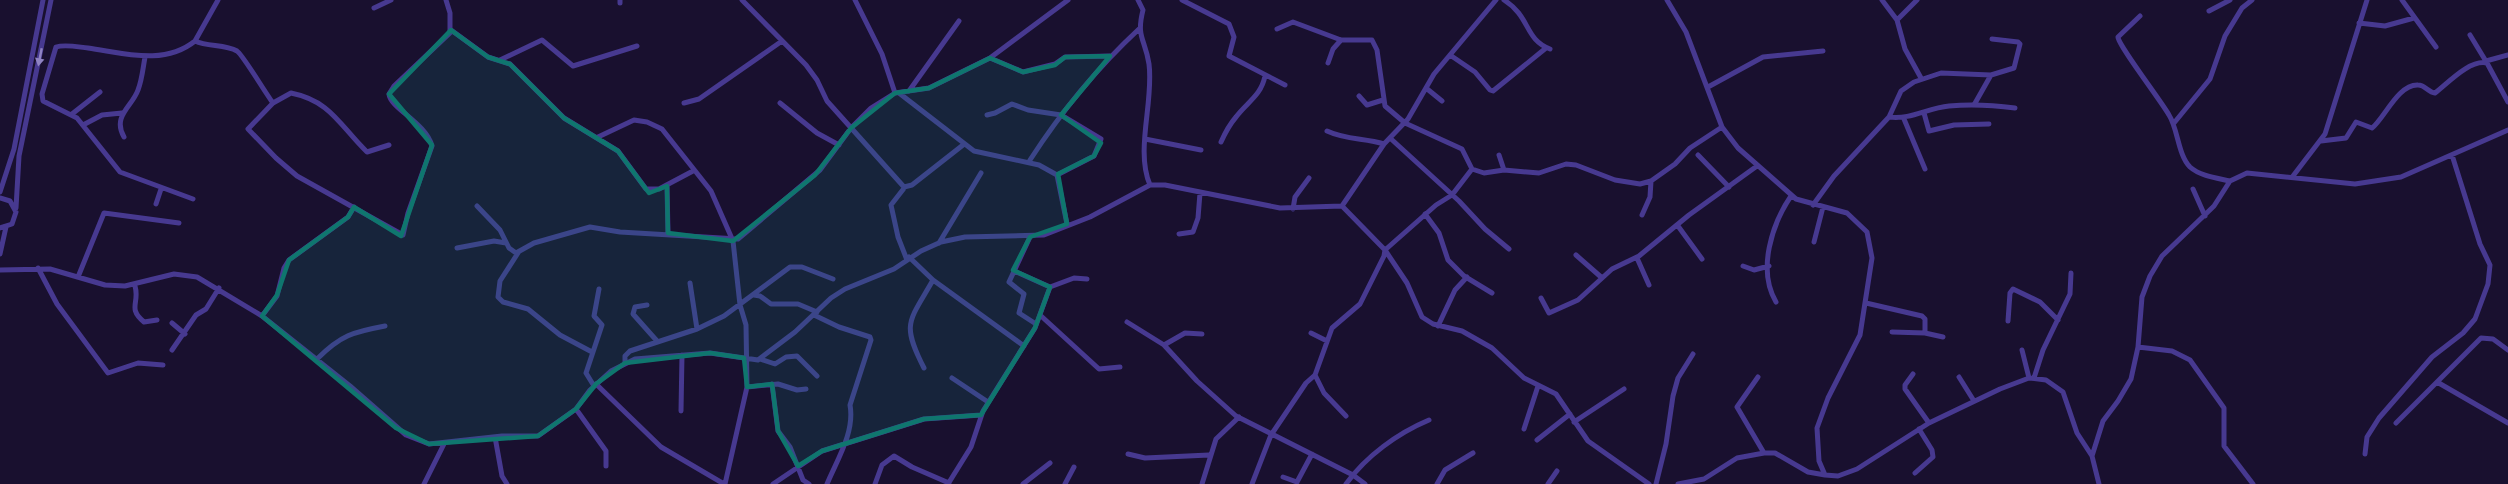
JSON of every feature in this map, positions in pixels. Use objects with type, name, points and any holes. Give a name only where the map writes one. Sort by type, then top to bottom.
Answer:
[{"type":"street","points":[[0,192],[14,149],[43,0]]},
{"type":"street","points":[[0,254],[3,227],[15,218],[20,156],[51,0]]},
{"type":"street","points":[[195,41],[218,0]]},
{"type":"street","points":[[374,8],[391,0]]},
{"type":"street","points":[[446,0],[451,30],[483,54],[512,66],[564,118],[622,154],[646,189],[654,191],[693,171]]},
{"type":"street","points":[[742,0],[806,65],[818,80],[827,101],[905,187]]},
{"type":"street","points":[[855,0],[882,54],[897,93],[963,145],[974,151],[1039,165],[1057,175],[1067,224]]},
{"type":"street","points":[[592,352],[560,335],[528,309],[503,302],[498,297],[500,281],[518,253],[534,243],[586,227],[620,232],[668,233],[733,241],[743,237],[815,175],[851,128],[871,108],[897,93],[929,88],[990,58],[1068,0]]},
{"type":"street","points":[[1182,0],[1228,24],[1234,37],[1228,51],[1229,56],[1285,85]]},
{"type":"street","points":[[1342,206],[1384,144],[1405,123],[1426,88],[1450,55],[1496,0]]},
{"type":"street","points":[[1450,55],[1475,72],[1493,91],[1548,49],[1533,39],[1520,12],[1504,0]]},
{"type":"street","points":[[1667,0],[1686,32],[1722,127],[1738,148],[1791,196],[1813,205],[1847,213],[1867,232],[1872,258],[1866,303],[1857,343],[1837,378],[1817,428],[1819,461],[1826,478]]},
{"type":"street","points":[[1882,0],[1897,20],[1905,49],[1921,78]]},
{"type":"street","points":[[1897,20],[1917,0]]},
{"type":"street","points":[[2209,11],[2230,0]]},
{"type":"street","points":[[2174,123],[2210,79],[2225,36],[2242,8],[2252,0]]},
{"type":"street","points":[[2293,177],[2321,141],[2330,120],[2367,0]]},
{"type":"street","points":[[2402,0],[2436,47]]},
{"type":"street","points":[[1142,1],[1143,10],[1139,29],[1149,64],[1149,116],[1145,139],[1146,175],[1150,185]]},
{"type":"street","points":[[2140,16],[2118,40],[2174,123],[2187,164],[2198,172],[2230,181]]},
{"type":"street","points":[[2359,23],[2385,26],[2414,18]]},
{"type":"street","points":[[909,91],[959,21]]},
{"type":"street","points":[[1277,29],[1293,22],[1341,40],[1367,39],[1376,44],[1383,100],[1388,110],[1405,123],[1462,149],[1472,169],[1484,172],[1504,170],[1539,173],[1566,164],[1636,184],[1651,181],[1676,164],[1690,148],[1722,127]]},
{"type":"street","points":[[1030,160],[1061,115],[1110,56],[1139,29]]},
{"type":"street","points":[[389,145],[367,152],[331,111],[311,98],[288,93],[273,103],[248,130],[297,176],[399,235],[404,234],[408,213],[432,146],[415,120],[392,102],[389,94],[394,86],[443,41],[451,30]]},
{"type":"street","points":[[2470,35],[2508,102]]},
{"type":"street","points":[[1813,205],[1834,176],[1889,117],[1901,92],[1921,78],[1941,73],[1991,75],[2008,72],[2014,68],[2020,44],[1992,39]]},
{"type":"street","points":[[500,60],[542,40],[573,66],[637,46]]},
{"type":"street","points":[[1328,63],[1333,49],[1341,40]]},
{"type":"street","points":[[193,199],[161,189],[117,170],[72,114],[51,105],[42,98],[56,47],[80,47],[145,57],[170,52],[195,41],[238,51],[273,103]]},
{"type":"street","points":[[684,103],[699,99],[782,41]]},
{"type":"street","points":[[1708,87],[1763,57],[1822,51]]},
{"type":"street","points":[[2321,141],[2346,138],[2356,122],[2372,128],[2396,97],[2413,86],[2420,86],[2435,93],[2472,64],[2508,55]]},
{"type":"street","points":[[990,58],[1023,72],[1055,64],[1065,57],[1110,56]]},
{"type":"street","points":[[124,137],[121,131],[122,113],[138,92],[145,57]]},
{"type":"street","points":[[1974,105],[1991,75]]},
{"type":"street","points":[[1221,142],[1237,115],[1255,99],[1265,76]]},
{"type":"street","points":[[1426,88],[1442,101]]},
{"type":"street","points":[[72,114],[100,92]]},
{"type":"street","points":[[1359,96],[1367,105],[1383,100]]},
{"type":"street","points":[[780,103],[817,133],[839,145]]},
{"type":"street","points":[[987,115],[1011,104],[1028,110],[1061,115],[1102,141],[1094,156],[1057,175]]},
{"type":"street","points":[[1889,117],[1904,119],[1948,106],[2015,108]]},
{"type":"street","points":[[83,125],[102,115],[122,113]]},
{"type":"street","points":[[1924,113],[1929,131],[1954,125],[1989,124]]},
{"type":"street","points":[[1904,119],[1925,169]]},
{"type":"street","points":[[598,137],[631,121],[647,122],[662,129],[717,200],[733,241],[740,304],[744,317],[747,387],[725,484],[661,447],[595,385],[586,373],[602,324],[594,316],[599,289]]},
{"type":"street","points":[[2092,456],[2103,421],[2131,379],[2138,347],[2142,297],[2150,276],[2162,256],[2205,216],[2230,181],[2247,173],[2355,184],[2370,182],[2415,173],[2508,130]]},
{"type":"street","points":[[1328,131],[1346,138],[1384,144]]},
{"type":"street","points":[[1390,138],[1509,249]]},
{"type":"street","points":[[1145,139],[1201,150]]},
{"type":"street","points":[[963,145],[912,185],[905,187],[891,205],[898,237],[908,258],[933,280],[1024,346]]},
{"type":"street","points":[[1499,155],[1504,170]]},
{"type":"street","points":[[1698,155],[1729,187]]},
{"type":"street","points":[[2365,454],[2367,437],[2379,418],[2432,357],[2463,333],[2475,319],[2488,284],[2490,265],[2480,244],[2452,155]]},
{"type":"street","points":[[1541,298],[1547,312],[1551,313],[1578,300],[1601,277],[1612,269],[1637,258],[1757,166]]},
{"type":"street","points":[[1252,484],[1271,435],[1306,383],[1315,375],[1327,341],[1338,320],[1360,304],[1385,250],[1425,214],[1452,195],[1472,169]]},
{"type":"street","points":[[939,243],[981,173]]},
{"type":"street","points":[[1293,209],[1295,197],[1309,178]]},
{"type":"street","points":[[1642,215],[1650,197],[1651,181]]},
{"type":"street","points":[[760,359],[815,314],[826,302],[845,289],[877,277],[939,243],[965,237],[1044,235],[1067,224],[1090,217],[1150,185],[1165,185],[1293,209],[1342,206],[1385,250],[1407,283],[1417,311],[1422,317],[1438,326],[1462,331],[1492,348],[1524,378],[1556,394],[1588,441],[1649,484]]},
{"type":"street","points":[[667,186],[668,233]]},
{"type":"street","points":[[156,204],[161,189]]},
{"type":"street","points":[[2193,189],[2205,216]]},
{"type":"street","points":[[1179,234],[1189,234],[1196,226],[1200,193]]},
{"type":"street","points":[[1776,302],[1769,285],[1774,228],[1791,196]]},
{"type":"street","points":[[0,198],[10,201],[16,208]]},
{"type":"street","points":[[477,206],[500,230],[512,251],[518,253]]},
{"type":"street","points":[[262,316],[277,296],[284,268],[289,260],[343,221],[354,207]]},
{"type":"street","points":[[1814,242],[1823,207]]},
{"type":"street","points":[[78,277],[104,213],[180,223]]},
{"type":"street","points":[[1425,214],[1438,233],[1448,260],[1467,278],[1491,293]]},
{"type":"street","points":[[1678,225],[1702,259]]},
{"type":"street","points":[[1030,237],[1009,283],[1024,294],[1018,311],[1036,324]]},
{"type":"street","points":[[457,248],[498,241],[507,243]]},
{"type":"street","points":[[1576,255],[1601,277]]},
{"type":"street","points":[[1637,258],[1649,285]]},
{"type":"street","points":[[625,363],[625,356],[630,351],[697,329],[730,313],[780,272],[792,266],[833,279]]},
{"type":"street","points":[[1743,266],[1754,270],[1769,266]]},
{"type":"street","points":[[38,268],[57,304],[108,373],[138,363],[164,365]]},
{"type":"street","points":[[0,270],[50,268],[105,285],[135,286],[181,273],[197,277],[219,288],[262,316],[317,359],[406,435],[429,444],[495,437],[538,436],[576,409],[595,385],[625,363],[682,355],[727,354],[760,359],[771,364],[786,357],[799,357],[817,376]]},
{"type":"street","points":[[1014,271],[1050,287],[1074,278],[1087,279]]},
{"type":"street","points":[[2032,378],[2070,294],[2071,273]]},
{"type":"street","points":[[1438,326],[1455,290],[1467,278]]},
{"type":"street","points":[[924,368],[911,343],[909,330],[916,310],[933,280]]},
{"type":"street","points":[[690,283],[697,329]]},
{"type":"street","points":[[135,286],[136,315],[144,322],[157,320]]},
{"type":"street","points":[[875,484],[883,463],[894,456],[949,484],[971,447],[981,415],[988,402],[1036,324],[1050,287]]},
{"type":"street","points":[[172,350],[196,315],[206,309],[219,288]]},
{"type":"street","points":[[2008,321],[2010,293],[2013,289],[2040,302],[2058,320]]},
{"type":"street","points":[[753,296],[760,296],[771,304],[798,304],[872,339],[850,403],[852,416],[845,443],[827,484]]},
{"type":"street","points":[[1866,303],[1922,316],[1925,319],[1925,333]]},
{"type":"street","points":[[648,305],[635,307],[633,314],[657,341]]},
{"type":"street","points":[[730,313],[744,317]]},
{"type":"street","points":[[1040,315],[1099,369],[1120,368]]},
{"type":"street","points":[[1127,322],[1164,345],[1197,381],[1239,417],[1353,475],[1365,484]]},
{"type":"street","points":[[172,323],[185,334]]},
{"type":"street","points":[[317,359],[335,341],[354,331],[386,326]]},
{"type":"street","points":[[1892,332],[1925,333],[1943,337]]},
{"type":"street","points":[[1164,345],[1185,333],[1202,334]]},
{"type":"street","points":[[1311,333],[1327,341]]},
{"type":"street","points":[[2396,423],[2484,337],[2493,339],[2508,350]]},
{"type":"street","points":[[2138,347],[2172,351],[2190,360],[2224,408],[2224,447],[2253,484]]},
{"type":"street","points":[[2022,350],[2032,378]]},
{"type":"street","points":[[1656,484],[1678,378],[1693,354]]},
{"type":"street","points":[[681,411],[682,355]]},
{"type":"street","points":[[1913,374],[1905,385],[1905,389],[1929,423]]},
{"type":"street","points":[[1315,375],[1324,393],[1346,416]]},
{"type":"street","points":[[1758,377],[1737,407],[1764,453]]},
{"type":"street","points":[[1959,377],[1974,401]]},
{"type":"street","points":[[952,378],[988,402]]},
{"type":"street","points":[[1678,484],[1704,478],[1737,458],[1764,453],[1775,453],[1808,472],[1826,478],[1838,476],[1857,469],[1929,423],[1974,401],[2032,378],[2046,380],[2063,392],[2077,433],[2092,456],[2099,484]]},
{"type":"street","points":[[2438,382],[2508,423]]},
{"type":"street","points":[[772,384],[778,432],[798,466],[803,480],[809,484]]},
{"type":"street","points":[[747,387],[778,384],[796,390],[806,389]]},
{"type":"street","points":[[1524,429],[1538,386]]},
{"type":"street","points":[[1574,422],[1624,389]]},
{"type":"street","points":[[576,409],[606,451],[606,466]]},
{"type":"street","points":[[1537,440],[1570,414]]},
{"type":"street","points":[[773,484],[822,450],[924,419],[981,415]]},
{"type":"street","points":[[1202,484],[1209,455],[1220,434],[1239,417]]},
{"type":"street","points":[[1346,484],[1384,446],[1430,420]]},
{"type":"street","points":[[1915,473],[1933,457],[1932,450],[1919,429]]},
{"type":"street","points":[[495,437],[502,476],[507,484]]},
{"type":"street","points":[[424,484],[444,444]]},
{"type":"street","points":[[1437,484],[1445,470],[1473,453]]},
{"type":"street","points":[[1128,454],[1145,458],[1209,455]]},
{"type":"street","points":[[1283,477],[1297,482],[1312,454]]},
{"type":"street","points":[[1023,484],[1050,463]]},
{"type":"street","points":[[1065,484],[1074,467]]},
{"type":"street","points":[[1548,484],[1557,471]]},
{"type":"highlighted area","points":[[451,30],[488,57],[510,64],[564,118],[618,151],[649,193],[667,186],[668,233],[733,241],[815,175],[851,128],[895,93],[929,88],[990,58],[1023,72],[1055,65],[1065,57],[1110,56],[1061,115],[1101,143],[1094,156],[1058,174],[1067,224],[1030,237],[1013,270],[1050,287],[1035,328],[981,415],[924,419],[822,451],[798,466],[778,431],[772,384],[747,387],[744,358],[710,353],[625,363],[596,384],[576,409],[538,436],[429,444],[396,428],[262,316],[277,295],[289,260],[348,217],[354,207],[401,236],[432,145],[389,94]]}]
